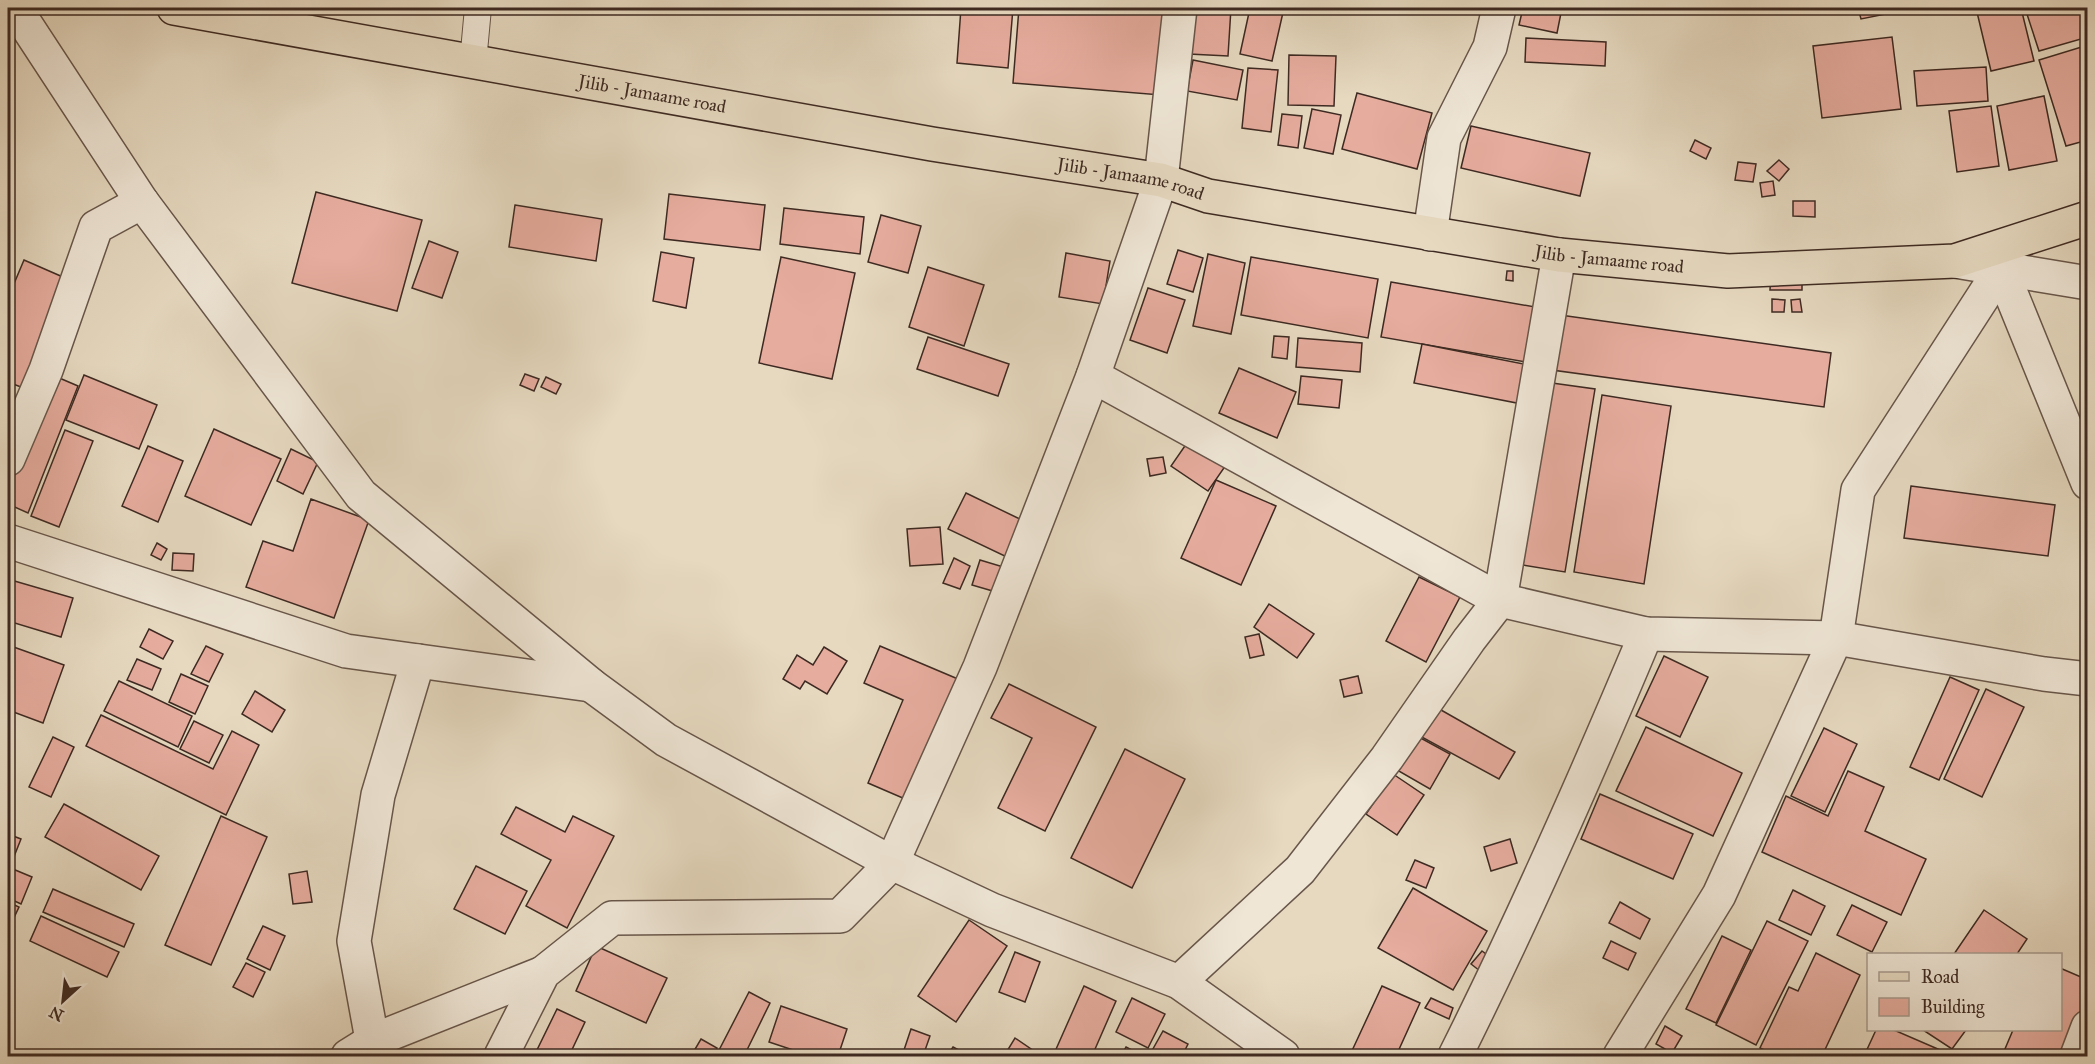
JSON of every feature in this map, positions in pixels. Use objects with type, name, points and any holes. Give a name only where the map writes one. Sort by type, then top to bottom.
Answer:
[{"type":"main road","name":"Jilib - Jamaame road","points":[[174,8],[932,144],[1161,180],[1209,196],[1559,255],[1728,271],[1955,261],[2088,219]]},
{"type":"street","points":[[15,8],[142,202],[361,495],[591,684],[666,740],[891,863],[992,910],[1179,982],[1283,1056]]},
{"type":"street","points":[[418,661],[378,795],[354,941],[365,1051],[543,973],[612,918],[840,916],[891,863],[980,667],[1093,376],[1161,180],[1180,8]]},
{"type":"street","points":[[1430,234],[1444,138],[1490,47],[1499,8]]},
{"type":"street","points":[[8,459],[46,370],[96,227],[142,202]]},
{"type":"street","points":[[1179,982],[1300,870],[1387,759],[1469,640],[1500,600],[1559,255]]},
{"type":"street","points":[[1955,261],[2088,283]]},
{"type":"street","points":[[2001,269],[2088,483]]},
{"type":"street","points":[[1620,1056],[1719,895],[1836,638],[1858,490],[2001,269]]},
{"type":"street","points":[[1093,376],[1500,600],[1646,634],[1836,638],[2044,674],[2088,679]]},
{"type":"street","points":[[8,541],[346,651],[591,684]]},
{"type":"street","points":[[1455,1056],[1491,985],[1576,800],[1646,634]]},
{"type":"street","points":[[501,1056],[543,973]]},
{"type":"street","points":[[2077,1056],[2088,1027]]},
{"type":"lane","points":[[473,62],[478,8]]},
{"type":"building","points":[[961,8],[1013,8],[1008,68],[957,63]]},
{"type":"building","points":[[1019,8],[1167,8],[1161,95],[1013,83]]},
{"type":"building","points":[[1192,8],[1231,8],[1228,56],[1189,54]]},
{"type":"building","points":[[1250,8],[1284,8],[1272,61],[1240,54]]},
{"type":"building","points":[[1523,8],[1562,8],[1557,33],[1519,25]]},
{"type":"building","points":[[1858,8],[1895,8],[1896,12],[1861,19]]},
{"type":"building","points":[[1976,8],[2021,8],[2034,61],[1991,71]]},
{"type":"building","points":[[2025,8],[2088,8],[2088,37],[2039,51]]},
{"type":"building","points":[[1892,37],[1901,109],[1822,118],[1813,46]]},
{"type":"building","points":[[1526,38],[1606,42],[1605,66],[1525,62]]},
{"type":"building","points":[[2088,45],[2088,140],[2066,146],[2039,60]]},
{"type":"building","points":[[1289,55],[1336,56],[1334,106],[1288,105]]},
{"type":"building","points":[[1193,60],[1243,70],[1237,100],[1187,91]]},
{"type":"building","points":[[1986,67],[1988,101],[1917,106],[1914,71]]},
{"type":"building","points":[[1248,68],[1278,70],[1271,132],[1242,128]]},
{"type":"building","points":[[1357,93],[1432,113],[1417,169],[1342,149]]},
{"type":"building","points":[[2044,96],[2057,161],[2009,170],[1997,106]]},
{"type":"building","points":[[1991,106],[1999,166],[1957,172],[1949,111]]},
{"type":"building","points":[[1312,109],[1341,115],[1333,154],[1304,148]]},
{"type":"building","points":[[1282,114],[1302,116],[1298,148],[1278,145]]},
{"type":"building","points":[[1471,126],[1590,153],[1580,196],[1461,168]]},
{"type":"building","points":[[1695,140],[1711,148],[1706,159],[1690,151]]},
{"type":"building","points":[[1779,160],[1789,169],[1779,181],[1767,171]]},
{"type":"building","points":[[1738,162],[1756,164],[1753,182],[1735,180]]},
{"type":"building","points":[[1773,181],[1775,195],[1762,197],[1760,183]]},
{"type":"building","points":[[316,192],[422,220],[397,311],[292,283]]},
{"type":"building","points":[[669,194],[765,205],[760,250],[664,239]]},
{"type":"building","points":[[1793,201],[1815,201],[1815,217],[1793,216]]},
{"type":"building","points":[[515,205],[602,219],[596,261],[509,247]]},
{"type":"building","points":[[784,208],[864,217],[860,254],[780,244]]},
{"type":"building","points":[[881,215],[921,226],[908,273],[868,262]]},
{"type":"building","points":[[429,241],[458,252],[442,298],[412,288]]},
{"type":"building","points":[[1178,250],[1203,258],[1193,292],[1167,284]]},
{"type":"building","points":[[661,252],[694,258],[686,308],[653,301]]},
{"type":"building","points":[[1066,253],[1110,261],[1103,304],[1059,297]]},
{"type":"building","points":[[1208,254],[1245,263],[1231,334],[1193,326]]},
{"type":"building","points":[[781,257],[855,273],[832,379],[759,363]]},
{"type":"building","points":[[1251,257],[1378,279],[1368,338],[1241,315]]},
{"type":"building","points":[[24,260],[72,281],[26,389],[8,382],[8,298]]},
{"type":"building","points":[[928,267],[984,285],[964,346],[909,327]]},
{"type":"building","points":[[1507,271],[1513,271],[1513,281],[1506,280]]},
{"type":"building","points":[[1771,273],[1802,273],[1802,290],[1770,290]]},
{"type":"building","points":[[1391,282],[1541,308],[1532,363],[1381,337]]},
{"type":"building","points":[[1148,288],[1185,300],[1167,353],[1130,340]]},
{"type":"building","points":[[1772,299],[1785,300],[1784,312],[1772,312]]},
{"type":"building","points":[[1800,299],[1802,312],[1792,312],[1791,300]]},
{"type":"building","points":[[1560,315],[1831,353],[1824,407],[1552,370]]},
{"type":"building","points":[[1274,336],[1289,337],[1287,359],[1272,357]]},
{"type":"building","points":[[928,337],[1009,364],[998,396],[917,369]]},
{"type":"building","points":[[1298,338],[1362,343],[1360,372],[1296,367]]},
{"type":"building","points":[[1422,344],[1529,365],[1522,404],[1414,383]]},
{"type":"building","points":[[1239,368],[1296,392],[1277,438],[1219,413]]},
{"type":"building","points":[[50,374],[78,386],[28,513],[8,504],[8,484]]},
{"type":"building","points":[[525,374],[539,379],[534,391],[520,385]]},
{"type":"building","points":[[84,375],[157,405],[139,449],[66,420]]},
{"type":"building","points":[[1301,376],[1342,380],[1339,408],[1298,404]]},
{"type":"building","points":[[546,377],[561,384],[556,394],[541,387]]},
{"type":"building","points":[[1552,383],[1595,389],[1565,572],[1523,565]]},
{"type":"building","points":[[1602,395],[1671,406],[1644,584],[1574,572]]},
{"type":"building","points":[[214,429],[281,459],[251,525],[185,496]]},
{"type":"building","points":[[65,430],[93,441],[59,527],[31,516]]},
{"type":"building","points":[[1189,440],[1226,465],[1208,491],[1171,466]]},
{"type":"building","points":[[148,446],[183,461],[158,522],[122,506]]},
{"type":"building","points":[[291,449],[318,462],[303,494],[277,481]]},
{"type":"building","points":[[1163,457],[1166,473],[1150,476],[1147,459]]},
{"type":"building","points":[[1216,480],[1276,506],[1241,585],[1181,558]]},
{"type":"building","points":[[1911,486],[2055,505],[2048,556],[1904,538]]},
{"type":"building","points":[[966,493],[1028,523],[1011,559],[948,529]]},
{"type":"building","points":[[311,499],[369,520],[334,618],[246,587],[263,541],[293,551]]},
{"type":"building","points":[[940,527],[943,564],[910,566],[907,529]]},
{"type":"building","points":[[157,543],[167,549],[161,560],[151,555]]},
{"type":"building","points":[[173,553],[194,554],[193,571],[172,570]]},
{"type":"building","points":[[954,558],[970,566],[960,589],[943,583]]},
{"type":"building","points":[[980,560],[1010,569],[1003,594],[972,585]]},
{"type":"building","points":[[1419,577],[1460,597],[1426,662],[1386,641]]},
{"type":"building","points":[[11,580],[73,598],[61,637],[8,621],[8,590]]},
{"type":"building","points":[[1269,604],[1314,634],[1297,658],[1254,627]]},
{"type":"building","points":[[149,629],[173,641],[163,659],[140,647]]},
{"type":"building","points":[[1259,634],[1264,655],[1250,658],[1245,637]]},
{"type":"building","points":[[8,645],[64,665],[43,723],[8,710]]},
{"type":"building","points":[[206,646],[223,654],[209,682],[191,674]]},
{"type":"building","points":[[880,646],[965,682],[912,802],[868,783],[903,700],[864,683]]},
{"type":"building","points":[[824,647],[847,661],[827,694],[805,681],[800,689],[783,679],[797,655],[813,665]]},
{"type":"building","points":[[1664,656],[1708,677],[1680,737],[1636,716]]},
{"type":"building","points":[[137,659],[161,669],[152,690],[127,680]]},
{"type":"building","points":[[181,674],[208,686],[195,714],[169,702]]},
{"type":"building","points":[[1358,676],[1362,693],[1344,697],[1340,680]]},
{"type":"building","points":[[1950,677],[1979,690],[1939,780],[1910,767]]},
{"type":"building","points":[[119,681],[192,716],[178,747],[104,711]]},
{"type":"building","points":[[1009,684],[1096,727],[1045,831],[998,808],[1032,738],[991,718]]},
{"type":"building","points":[[1986,689],[2024,707],[1982,797],[1944,779]]},
{"type":"building","points":[[255,691],[285,710],[272,732],[242,714]]},
{"type":"building","points":[[1434,706],[1515,752],[1499,779],[1418,735]]},
{"type":"building","points":[[101,715],[213,769],[232,731],[259,745],[226,815],[86,746]]},
{"type":"building","points":[[194,721],[223,735],[209,763],[180,749]]},
{"type":"building","points":[[1646,727],[1742,773],[1713,836],[1616,791]]},
{"type":"building","points":[[1824,728],[1857,744],[1825,812],[1791,796]]},
{"type":"building","points":[[1417,736],[1450,754],[1430,789],[1397,770]]},
{"type":"building","points":[[53,737],[74,747],[51,797],[29,787]]},
{"type":"building","points":[[1125,749],[1185,779],[1132,888],[1071,858]]},
{"type":"building","points":[[1848,771],[1884,787],[1865,831],[1926,859],[1901,915],[1762,852],[1786,796],[1828,816]]},
{"type":"building","points":[[1393,774],[1424,795],[1397,835],[1366,814]]},
{"type":"building","points":[[1600,794],[1693,834],[1673,879],[1581,839]]},
{"type":"building","points":[[64,804],[159,856],[141,890],[45,837]]},
{"type":"building","points":[[516,807],[565,832],[573,816],[614,836],[567,928],[526,906],[551,860],[501,834]]},
{"type":"building","points":[[221,816],[267,837],[211,965],[165,945]]},
{"type":"building","points":[[8,834],[21,839],[11,864],[8,862]]},
{"type":"building","points":[[1510,839],[1517,863],[1491,871],[1484,847]]},
{"type":"building","points":[[1415,860],[1434,868],[1426,888],[1406,880]]},
{"type":"building","points":[[476,866],[527,891],[505,934],[454,909]]},
{"type":"building","points":[[8,867],[32,877],[21,904],[8,898]]},
{"type":"building","points":[[307,871],[312,902],[293,904],[289,874]]},
{"type":"building","points":[[1413,888],[1487,931],[1453,990],[1378,948]]},
{"type":"building","points":[[53,889],[134,924],[124,947],[43,912]]},
{"type":"building","points":[[1793,890],[1825,906],[1811,935],[1779,920]]},
{"type":"building","points":[[8,902],[19,907],[9,928],[8,928]]},
{"type":"building","points":[[1620,902],[1650,919],[1640,939],[1609,923]]},
{"type":"building","points":[[1852,905],[1887,922],[1872,952],[1837,935]]},
{"type":"building","points":[[1984,910],[2027,939],[2018,953],[1955,953]]},
{"type":"building","points":[[41,916],[119,952],[107,977],[30,941]]},
{"type":"building","points":[[969,920],[1007,946],[956,1022],[918,996]]},
{"type":"building","points":[[1767,921],[1808,941],[1756,1045],[1716,1025]]},
{"type":"building","points":[[2088,922],[2088,938],[2082,936]]},
{"type":"building","points":[[263,926],[285,936],[270,970],[247,959]]},
{"type":"building","points":[[1722,936],[1751,950],[1716,1023],[1686,1009]]},
{"type":"building","points":[[1611,941],[1636,953],[1628,970],[1603,958]]},
{"type":"building","points":[[596,946],[667,978],[646,1023],[576,991]]},
{"type":"building","points":[[1482,951],[1490,957],[1480,971],[1471,964]]},
{"type":"building","points":[[1015,952],[1040,962],[1025,1002],[999,992]]},
{"type":"building","points":[[1816,953],[1860,975],[1822,1056],[1777,1056],[1760,1048],[1789,987],[1798,991]]},
{"type":"building","points":[[246,963],[265,972],[253,997],[233,987]]},
{"type":"building","points":[[2062,969],[2088,980],[2088,1008],[2067,1056],[2002,1056],[2013,1031],[2062,1031]]},
{"type":"building","points":[[1084,986],[1116,1001],[1092,1056],[1053,1056]]},
{"type":"building","points":[[1382,986],[1420,1003],[1396,1056],[1350,1055]]},
{"type":"building","points":[[749,992],[770,1003],[744,1056],[716,1056]]},
{"type":"building","points":[[1132,998],[1165,1014],[1148,1048],[1116,1032]]},
{"type":"building","points":[[1431,998],[1453,1008],[1449,1019],[1425,1008]]},
{"type":"building","points":[[781,1006],[847,1029],[838,1056],[811,1056],[769,1042]]},
{"type":"building","points":[[557,1009],[585,1022],[569,1056],[534,1056]]},
{"type":"building","points":[[1665,1026],[1682,1036],[1672,1053],[1656,1044]]},
{"type":"building","points":[[911,1029],[930,1036],[923,1056],[902,1056]]},
{"type":"building","points":[[1163,1031],[1188,1044],[1182,1056],[1149,1056]]},
{"type":"building","points":[[1876,1031],[1896,1031],[1954,1056],[1864,1056]]},
{"type":"building","points":[[1925,1031],[1965,1031],[1952,1049]]},
{"type":"building","points":[[1015,1038],[1034,1051],[1031,1056],[1004,1056]]},
{"type":"building","points":[[701,1039],[717,1048],[713,1056],[691,1056]]},
{"type":"building","points":[[953,1047],[970,1056],[947,1056]]},
{"type":"building","points":[[1126,1047],[1143,1056],[1121,1056]]}]
